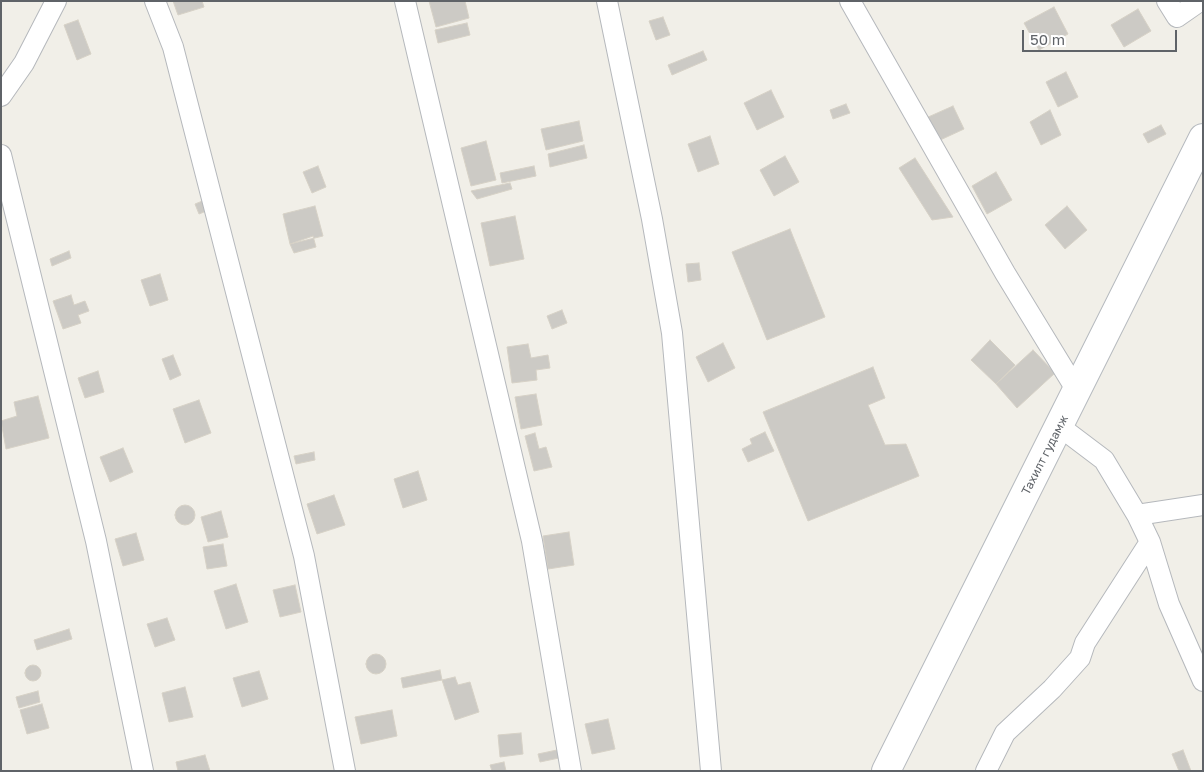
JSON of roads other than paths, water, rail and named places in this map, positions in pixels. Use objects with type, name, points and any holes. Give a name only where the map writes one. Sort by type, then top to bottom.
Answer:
[{"type":"main road","name":"Тахилт гудамж","points":[[886,771],[1203,138]]},
{"type":"street","points":[[1,96],[24,63],[56,1]]},
{"type":"street","points":[[154,1],[173,47],[304,556],[345,771]]},
{"type":"street","points":[[405,1],[532,541],[571,771]]},
{"type":"street","points":[[607,1],[652,219],[672,333],[711,771]]},
{"type":"street","points":[[850,1],[1005,273],[1077,391]]},
{"type":"street","points":[[1167,1],[1177,17],[1200,1]]},
{"type":"street","points":[[1,155],[96,541],[143,771]]},
{"type":"street","points":[[1059,426],[1104,460],[1138,515],[1150,542],[1169,604],[1203,681]]},
{"type":"street","points":[[1138,515],[1203,505]]},
{"type":"street","points":[[986,771],[1005,733],[1052,689],[1080,658],[1085,643],[1150,542]]}]
